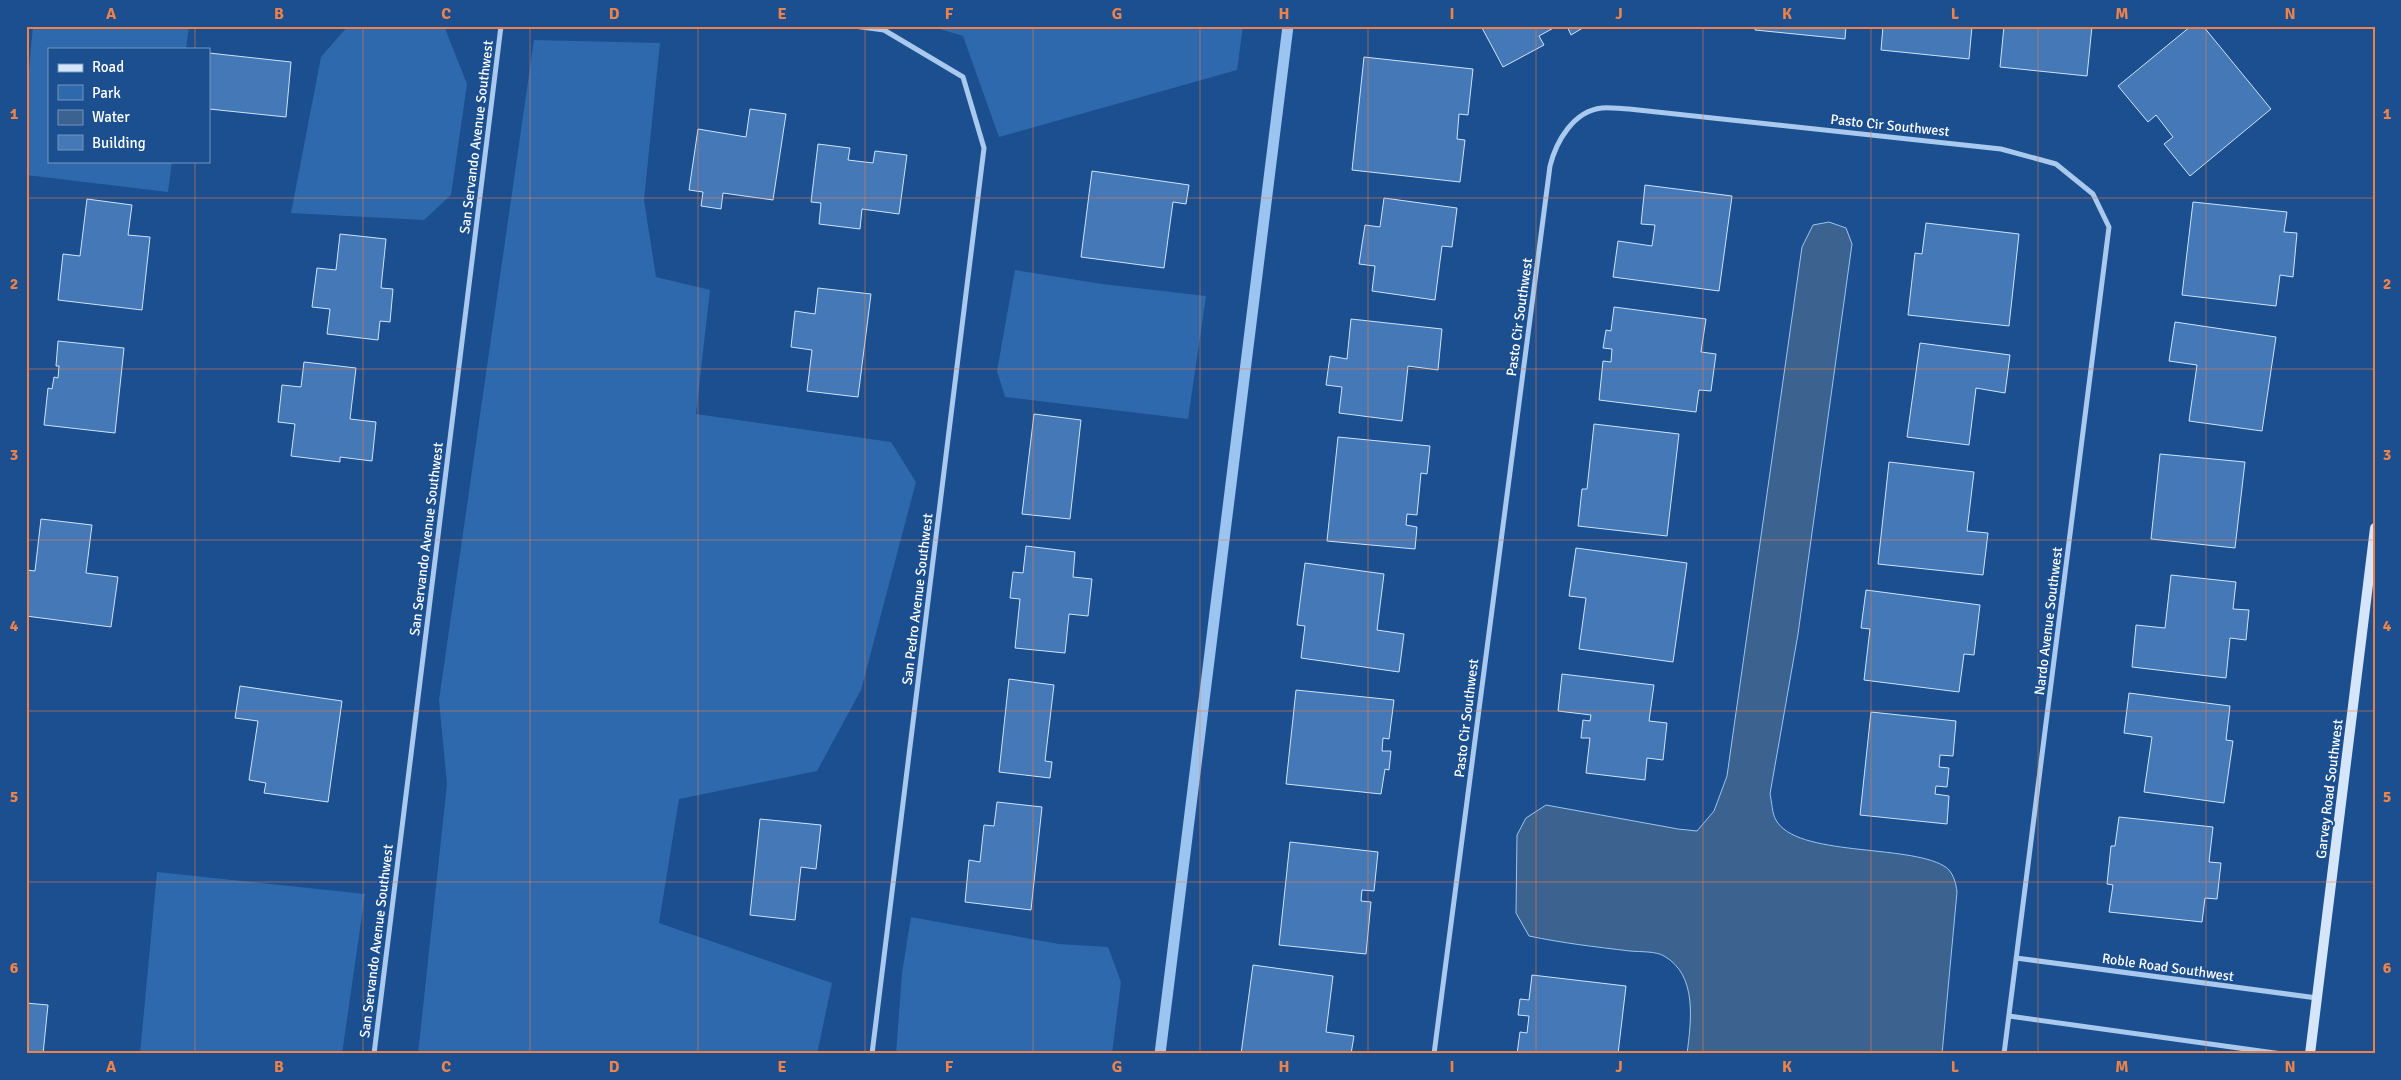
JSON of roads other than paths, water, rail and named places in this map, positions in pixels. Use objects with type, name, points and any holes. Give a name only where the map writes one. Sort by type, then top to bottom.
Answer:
[{"type":"street","name":"San Servando Avenue Southwest","points":[[374,1054],[501,26]]},
{"type":"street","name":"San Pedro Avenue Southwest","points":[[854,26],[884,30],[963,77],[984,148],[872,1054]]},
{"type":"street","name":"Pasto Cir Southwest","points":[[1434,1054],[1550,166],[1554,148],[1565,131],[1581,117],[1600,108],[1629,109],[2001,148],[2056,164],[2093,194]]},
{"type":"street","name":"Nardo Avenue Southwest","points":[[2004,1054],[2109,227],[2093,194]]},
{"type":"street","name":"Garvey Road Southwest","points":[[2310,1054],[2375,528]]},
{"type":"street","name":"Roble Road Southwest","points":[[2016,958],[2317,998]]},
{"type":"street","points":[[2009,1016],[2282,1054]]},
{"type":"water","points":[[1829,222],[1846,228],[1852,244],[1798,634],[1770,794],[1776,820],[1787,832],[1805,840],[1927,859],[1944,866],[1952,874],[1957,892],[1942,1054],[1687,1054],[1690,1028],[1690,1000],[1682,975],[1675,964],[1661,954],[1652,952],[1630,951],[1529,936],[1516,913],[1517,835],[1526,818],[1546,805],[1697,831],[1714,811],[1727,776],[1802,247],[1813,225]]},
{"type":"waterway","points":[[1160,1054],[1288,26]]}]
